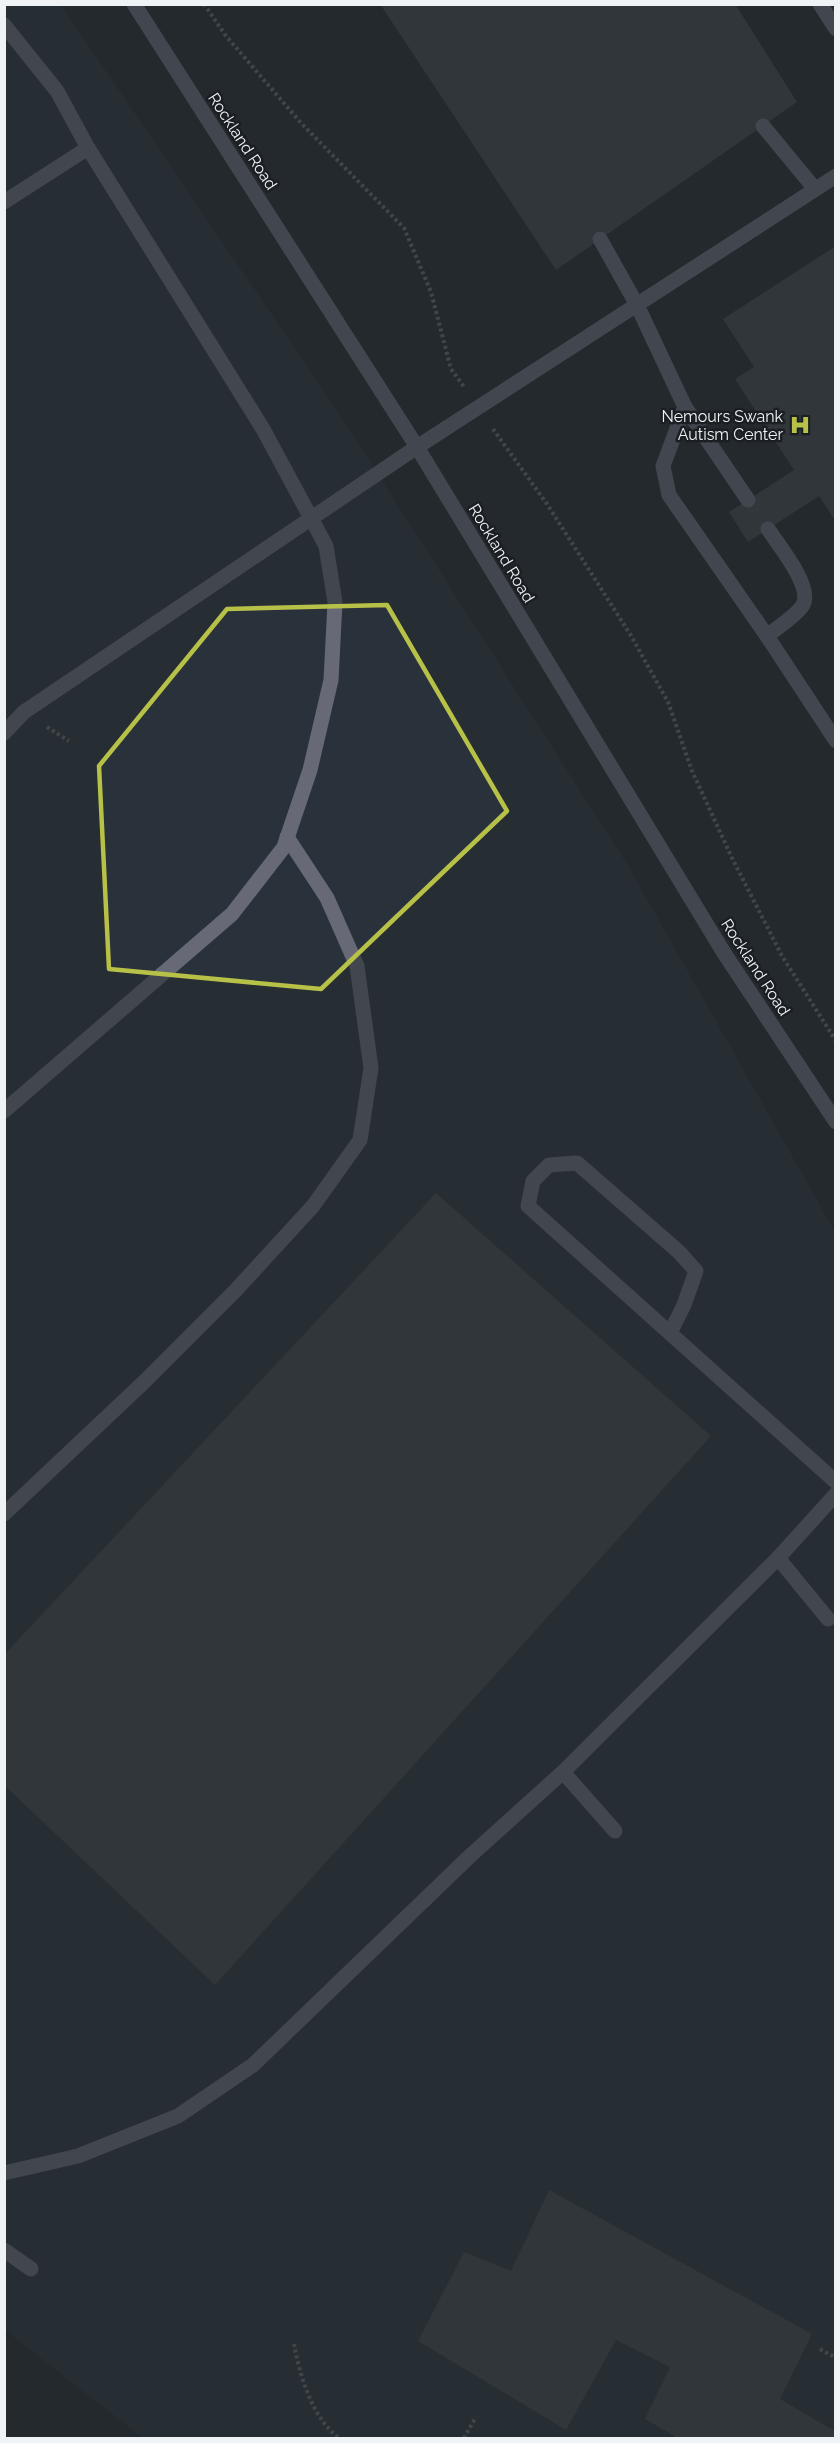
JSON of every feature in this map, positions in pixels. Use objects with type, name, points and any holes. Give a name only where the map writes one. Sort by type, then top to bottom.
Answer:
[{"type":"street","name":"Rockland Road","points":[[134,4],[417,447],[724,953],[836,1122]]},
{"type":"street","points":[[820,4],[836,28]]},
{"type":"street","points":[[4,25],[57,91],[88,148],[263,429],[313,518],[326,546],[335,602],[331,680],[310,770],[284,847],[232,914],[4,1111]]},
{"type":"street","points":[[763,126],[815,189]]},
{"type":"street","points":[[4,202],[88,148]]},
{"type":"street","points":[[4,733],[24,712],[417,447],[836,176]]},
{"type":"street","points":[[600,239],[636,305],[685,407],[748,500]]},
{"type":"street","points":[[685,407],[663,466],[669,495],[767,636],[836,741]]},
{"type":"street","points":[[767,636],[802,606],[806,596],[801,580],[768,529]]},
{"type":"street","points":[[4,1514],[144,1382],[235,1291],[313,1206],[360,1140],[370,1068],[357,966],[327,898],[287,837]]},
{"type":"street","points":[[670,1333],[684,1305],[696,1271],[679,1252],[577,1162],[549,1165],[533,1181],[528,1206],[836,1482]]},
{"type":"street","points":[[4,2174],[78,2156],[178,2116],[253,2065],[471,1855],[563,1772],[778,1557],[836,1494]]},
{"type":"street","points":[[778,1557],[828,1619]]},
{"type":"street","points":[[563,1772],[615,1831]]},
{"type":"street","points":[[4,2250],[31,2269]]},
{"type":"path","points":[[204,4],[226,36],[301,123],[404,228],[431,292],[451,369],[547,504],[630,634],[668,702],[692,771],[782,957],[836,1041]]},
{"type":"path","points":[[294,2344],[300,2372],[318,2414],[332,2434],[339,2439]]},
{"type":"path","points":[[820,2349],[836,2358]]},
{"type":"path","points":[[464,2439],[476,2417]]},
{"type":"highlighted area","points":[[387,605],[507,811],[321,989],[109,969],[99,766],[227,609]]},
{"type":"shaded area","points":[[4,5],[61,5],[342,418],[630,869],[835,1232],[835,2438],[143,2438],[5,2330]]},
{"type":"building","points":[[380,4],[735,4],[797,102],[556,270]]},
{"type":"building","name":"Nemours Swank Autism Center","points":[[836,246],[836,522],[819,496],[748,542],[729,512],[794,470],[735,379],[754,367],[723,319]]},
{"type":"building","points":[[436,1193],[711,1436],[215,1985],[4,1785],[4,1655]]},
{"type":"building","points":[[549,2190],[812,2334],[780,2399],[836,2432],[836,2438],[678,2438],[645,2419],[670,2367],[616,2340],[566,2430],[418,2341],[464,2252],[511,2271]]},
{"type":"tunnel","points":[[748,500],[768,529]]},
{"type":"place","name":"Nemours Swank Autism Center","points":[[800,425]]}]
